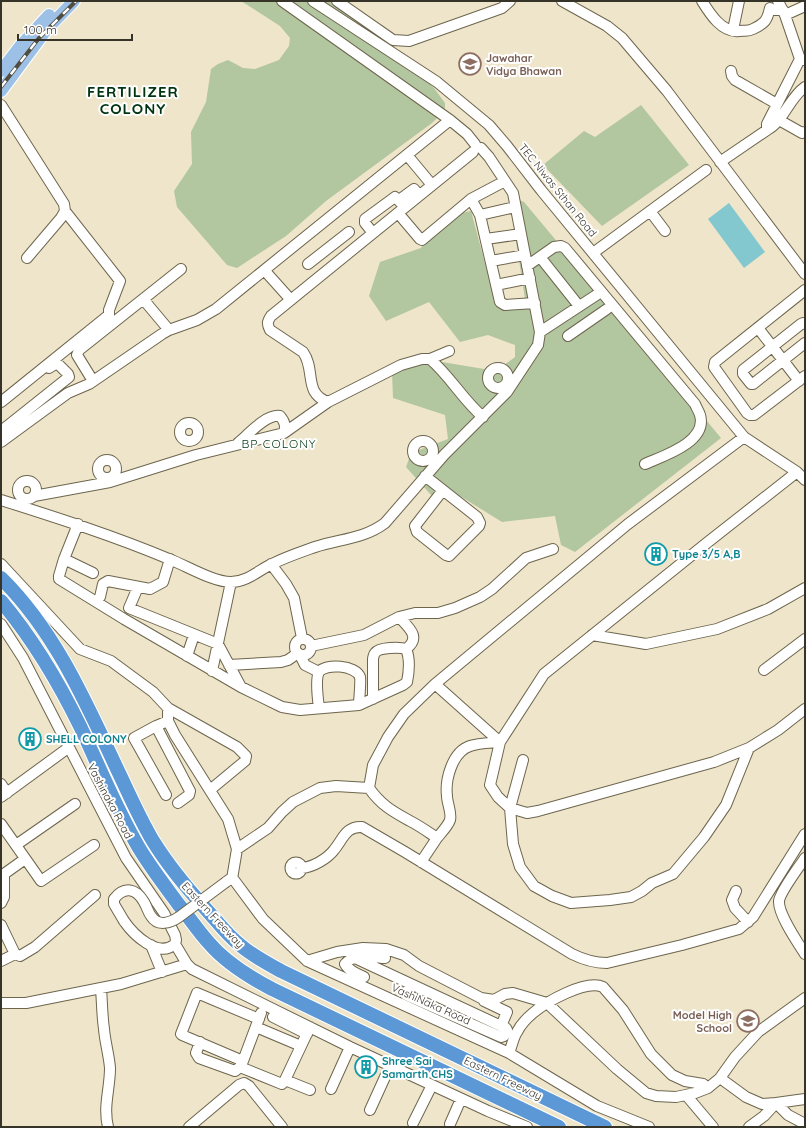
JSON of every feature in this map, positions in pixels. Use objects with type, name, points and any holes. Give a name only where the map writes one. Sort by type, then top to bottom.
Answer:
[{"type":"highway","name":"Eastern Freeway","points":[[1,578],[31,612],[61,657],[93,717],[142,821],[156,846],[182,881],[238,944],[253,955],[281,971],[605,1127]]},
{"type":"highway","name":"Eastern Freeway","points":[[1,601],[37,648],[50,670],[79,724],[128,829],[153,871],[208,943],[241,972],[272,989],[559,1127]]},
{"type":"main road","points":[[1,72],[25,49],[60,8],[74,1]]},
{"type":"main road","points":[[1,91],[25,49]]},
{"type":"street","points":[[1,500],[78,524],[170,559],[209,577],[231,582],[248,578],[271,564],[315,547],[343,539],[365,535],[376,530],[385,523],[427,473],[483,417],[510,384],[538,345],[540,332],[513,193],[489,157],[476,148],[467,134],[450,120],[282,1]]},
{"type":"street","name":"TEC Niwas Sthan Road","points":[[313,1],[437,82],[488,125],[507,146],[541,190],[744,437],[797,472],[805,480]]},
{"type":"street","points":[[337,1],[393,40],[409,41],[502,8],[510,1]]},
{"type":"street","points":[[562,1],[606,26],[622,38],[667,91],[805,274]]},
{"type":"street","points":[[702,1],[711,16],[723,27],[734,28],[747,32],[768,19],[769,5]]},
{"type":"street","points":[[734,28],[739,1]]},
{"type":"street","points":[[769,5],[774,10],[805,6]]},
{"type":"street","points":[[766,130],[767,124],[777,104],[803,59],[800,41],[782,8]]},
{"type":"street","points":[[731,71],[735,80],[777,104]]},
{"type":"street","points":[[720,162],[774,126],[796,95],[805,87]]},
{"type":"street","points":[[1,105],[64,204],[65,212],[120,281],[109,310],[109,315],[1,402]]},
{"type":"street","points":[[1,442],[68,393],[93,381],[169,330],[181,327],[197,320],[216,309],[265,271],[450,120]]},
{"type":"street","points":[[779,120],[802,133],[805,132]]},
{"type":"street","points":[[328,402],[317,397],[313,391],[307,358],[303,352],[270,330],[267,325],[268,320],[373,233],[400,207],[419,196],[476,148]]},
{"type":"street","points":[[407,155],[432,185]]},
{"type":"street","points":[[593,253],[706,170]]},
{"type":"street","points":[[373,233],[365,223],[365,220],[394,198],[397,198],[400,207],[422,240],[471,199],[505,181]]},
{"type":"street","points":[[471,199],[480,215],[500,302],[505,305],[535,303]]},
{"type":"street","points":[[480,215],[515,207]]},
{"type":"street","points":[[650,211],[665,231]]},
{"type":"street","points":[[28,258],[65,212]]},
{"type":"street","points":[[326,272],[312,261],[349,232]]},
{"type":"street","points":[[486,239],[521,234]]},
{"type":"street","points":[[339,240],[350,252]]},
{"type":"street","points":[[527,266],[554,247],[561,246],[566,250],[694,404],[701,416],[697,434],[684,446],[645,464]]},
{"type":"street","points":[[491,261],[525,255]]},
{"type":"street","points":[[540,257],[577,308],[585,324]]},
{"type":"street","points":[[93,381],[77,355],[77,352],[180,269]]},
{"type":"street","points":[[265,271],[291,300]]},
{"type":"street","points":[[496,285],[530,278]]},
{"type":"street","points":[[758,328],[783,360],[802,378],[754,415],[750,415],[747,413],[714,366],[715,362],[758,328],[805,291]]},
{"type":"street","points":[[540,332],[601,292]]},
{"type":"street","points":[[143,299],[169,330]]},
{"type":"street","points":[[568,336],[607,308]]},
{"type":"street","points":[[805,324],[801,324],[743,370],[742,374],[751,384],[753,384],[805,343]]},
{"type":"street","points":[[1,500],[29,499],[34,496],[110,480],[196,455],[284,433],[328,402],[401,365],[422,359],[430,359],[449,351]]},
{"type":"street","points":[[430,359],[442,369],[472,408],[483,417]]},
{"type":"street","points":[[1,408],[57,362],[69,377],[1,431]]},
{"type":"street","points":[[52,390],[59,399]]},
{"type":"street","points":[[33,405],[40,413]]},
{"type":"street","points":[[238,444],[268,418],[275,416],[280,416],[284,421],[286,426],[284,433]]},
{"type":"street","points":[[438,838],[411,821],[389,810],[376,799],[369,788],[373,765],[388,737],[404,714],[435,684],[623,528],[744,437]]},
{"type":"street","points":[[443,490],[415,526],[417,532],[449,556],[480,526],[480,522],[477,516],[443,490],[427,473],[420,462],[414,458],[413,447],[418,442],[425,441],[430,444],[433,450],[444,455]]},
{"type":"street","points":[[191,442],[196,455]]},
{"type":"street","points":[[420,462],[430,459],[433,450]]},
{"type":"street","points":[[797,472],[544,674],[500,742],[490,785],[498,797],[510,808],[527,813],[550,809],[714,762],[749,748],[778,730],[805,710]]},
{"type":"street","points":[[23,499],[19,494],[18,488],[24,481],[30,481],[35,485],[37,491],[34,496]]},
{"type":"street","points":[[78,524],[64,559],[59,576],[60,579],[124,619],[241,688],[282,707],[300,710],[359,705],[373,699],[407,682],[408,654],[406,649]]},
{"type":"street","points":[[311,646],[364,635],[398,617],[415,613],[447,611],[474,600],[492,589],[526,558],[553,549]]},
{"type":"street","points":[[64,559],[93,573]]},
{"type":"street","points":[[100,597],[103,584],[108,581],[150,589],[163,582],[170,559]]},
{"type":"street","points":[[1,564],[80,649],[111,661],[153,692],[168,708],[237,747],[246,756],[245,761],[210,790]]},
{"type":"street","points":[[271,564],[286,584],[294,598],[302,638]]},
{"type":"street","points":[[212,671],[231,582]]},
{"type":"street","points":[[124,619],[138,587]]},
{"type":"street","points":[[592,635],[646,644],[717,629],[768,609],[805,588]]},
{"type":"street","points":[[128,608],[218,644],[241,688]]},
{"type":"street","points":[[398,617],[411,631],[414,637],[411,645],[406,649]]},
{"type":"street","name":"Vashinaka Road","points":[[1,624],[23,658],[68,748],[126,858],[164,913],[175,935],[175,944],[187,964]]},
{"type":"street","points":[[187,656],[194,635]]},
{"type":"street","points":[[302,638],[307,639],[311,646]]},
{"type":"street","points":[[302,638],[297,641],[295,646],[296,651],[306,665],[319,672]]},
{"type":"street","points":[[764,670],[805,639]]},
{"type":"street","points":[[229,665],[281,662],[299,654],[308,653],[311,646]]},
{"type":"street","points":[[373,699],[374,653],[378,650],[401,647],[406,649]]},
{"type":"street","points":[[319,708],[317,680],[319,672],[324,668],[348,667],[354,669],[360,677],[359,705]]},
{"type":"street","points":[[435,684],[500,742]]},
{"type":"street","points":[[168,708],[168,721],[183,749],[228,819],[237,849],[229,880],[171,922],[161,923],[154,920],[140,896],[129,890],[123,891],[114,899],[114,904],[124,921],[140,940],[158,948],[170,948],[175,944]]},
{"type":"street","points":[[166,795],[135,739],[136,736],[168,721]]},
{"type":"street","points":[[156,726],[190,791],[189,795],[178,803]]},
{"type":"street","points":[[421,862],[449,822],[450,813],[446,794],[447,780],[448,772],[457,756],[469,746],[500,742]]},
{"type":"street","points":[[1,784],[4,795],[68,748]]},
{"type":"street","points":[[523,760],[510,808],[513,844],[520,867],[534,886],[552,896],[571,903],[631,897],[652,883],[673,874],[704,837],[726,805],[749,748]]},
{"type":"street","points":[[237,849],[268,828],[293,802],[320,788],[336,786],[369,788]]},
{"type":"street","points":[[16,845],[75,804]]},
{"type":"street","points":[[1,824],[41,881],[94,844]]},
{"type":"street","points":[[302,868],[310,867],[328,856],[334,850],[345,833],[356,827],[362,827],[380,836],[572,954],[586,961],[607,963],[682,945],[739,929],[753,917],[805,834]]},
{"type":"street","points":[[805,858],[779,900],[782,915],[805,954]]},
{"type":"street","points":[[1,903],[4,897],[4,874],[26,859]]},
{"type":"street","name":"VashiNaka Road","points":[[229,880],[236,882],[263,919],[307,961],[358,978],[407,1001],[467,1034],[509,1053],[597,1106],[649,1127]]},
{"type":"street","points":[[736,891],[732,900],[735,908],[748,922]]},
{"type":"street","points":[[1,961],[15,954],[20,956],[35,947],[95,895]]},
{"type":"street","points":[[1,925],[15,954]]},
{"type":"street","points":[[151,945],[162,972]]},
{"type":"street","points":[[307,961],[336,952],[363,948],[386,949],[404,955],[419,966],[481,998],[494,1000],[505,994],[512,993],[547,1003],[617,1069],[646,1092],[656,1096],[676,1097],[708,1088],[720,1078],[735,1057],[758,1032],[805,998]]},
{"type":"street","points":[[358,978],[346,967],[345,964],[347,961],[361,957],[385,958]]},
{"type":"street","points":[[355,958],[464,1008],[503,1028],[515,1036]]},
{"type":"street","points":[[1,1003],[26,1002],[121,984],[187,964],[192,969],[308,1030],[350,1047],[460,1102],[488,1111],[527,1127]]},
{"type":"street","points":[[410,984],[406,994],[407,1001],[471,1024],[501,1037],[504,1036],[503,1028],[507,1014],[506,1012],[461,990]]},
{"type":"street","points":[[509,1053],[515,1036],[532,1014],[553,999],[576,988],[595,984],[603,987],[623,1010],[651,1054],[672,1075],[685,1081],[705,1085],[708,1088]]},
{"type":"street","points":[[101,988],[103,1027],[110,1066],[110,1080],[106,1097],[105,1116],[108,1127]]},
{"type":"street","points":[[220,990],[259,1019],[301,1046]]},
{"type":"street","points":[[197,993],[259,1019],[308,1030],[282,1084],[200,1042],[182,1035],[181,1032],[197,993]]},
{"type":"street","points":[[464,1008],[470,994]]},
{"type":"street","points":[[200,1042],[196,1054],[199,1058],[236,1070],[241,1064],[259,1019]]},
{"type":"street","points":[[467,1034],[471,1024]]},
{"type":"street","points":[[331,1089],[350,1047]]},
{"type":"street","points":[[370,1110],[390,1066]]},
{"type":"street","points":[[720,1078],[746,1096],[762,1104],[805,1100]]},
{"type":"street","points":[[285,1080],[310,1090]]},
{"type":"street","points":[[189,1127],[239,1085],[244,1083],[249,1086],[282,1127]]},
{"type":"street","points":[[413,1123],[431,1087]]},
{"type":"street","points":[[686,1095],[713,1127]]},
{"type":"street","points":[[450,1124],[460,1102]]},
{"type":"street","points":[[776,1103],[788,1115],[805,1124]]},
{"type":"street","points":[[749,1127],[764,1116],[776,1103]]},
{"type":"green space","points":[[241,1],[331,1],[372,31],[388,49],[408,63],[434,88],[445,103],[445,110],[432,123],[326,201],[286,236],[237,268],[227,265],[177,207],[174,191],[192,164],[191,132],[206,102],[211,69],[228,60],[243,68],[255,69],[279,60],[289,46],[290,38],[280,26]]},
{"type":"green space","points":[[641,105],[689,165],[602,226],[543,165],[584,131],[595,137]]},
{"type":"green space","points":[[514,198],[524,202],[721,438],[575,552],[561,545],[555,516],[502,522],[460,496],[431,495],[406,467],[411,453],[448,439],[445,415],[393,398],[392,372],[418,358],[496,371],[515,357],[515,345],[488,335],[460,342],[429,302],[386,321],[369,296],[380,262],[421,248],[442,217],[471,211],[494,297],[526,305],[511,209]]},
{"type":"water","points":[[729,203],[765,252],[744,268],[708,219]]},
{"type":"railway","points":[[1,87],[39,38],[76,1]]},
{"type":"place","name":"Jawahar Vidya Bhawan","points":[[470,64]]},
{"type":"place","name":"Type 3/5 A,B","points":[[656,554]]},
{"type":"place","name":"SHELL COLONY","points":[[30,739]]},
{"type":"place","name":"Model High School","points":[[748,1021]]},
{"type":"place","name":"Shree Sai Samarth CHS","points":[[366,1067]]},
{"type":"district","name":"FERTILIZER COLONY","points":[[133,100]]},
{"type":"district","name":"BP COLONY","points":[[279,444]]}]
